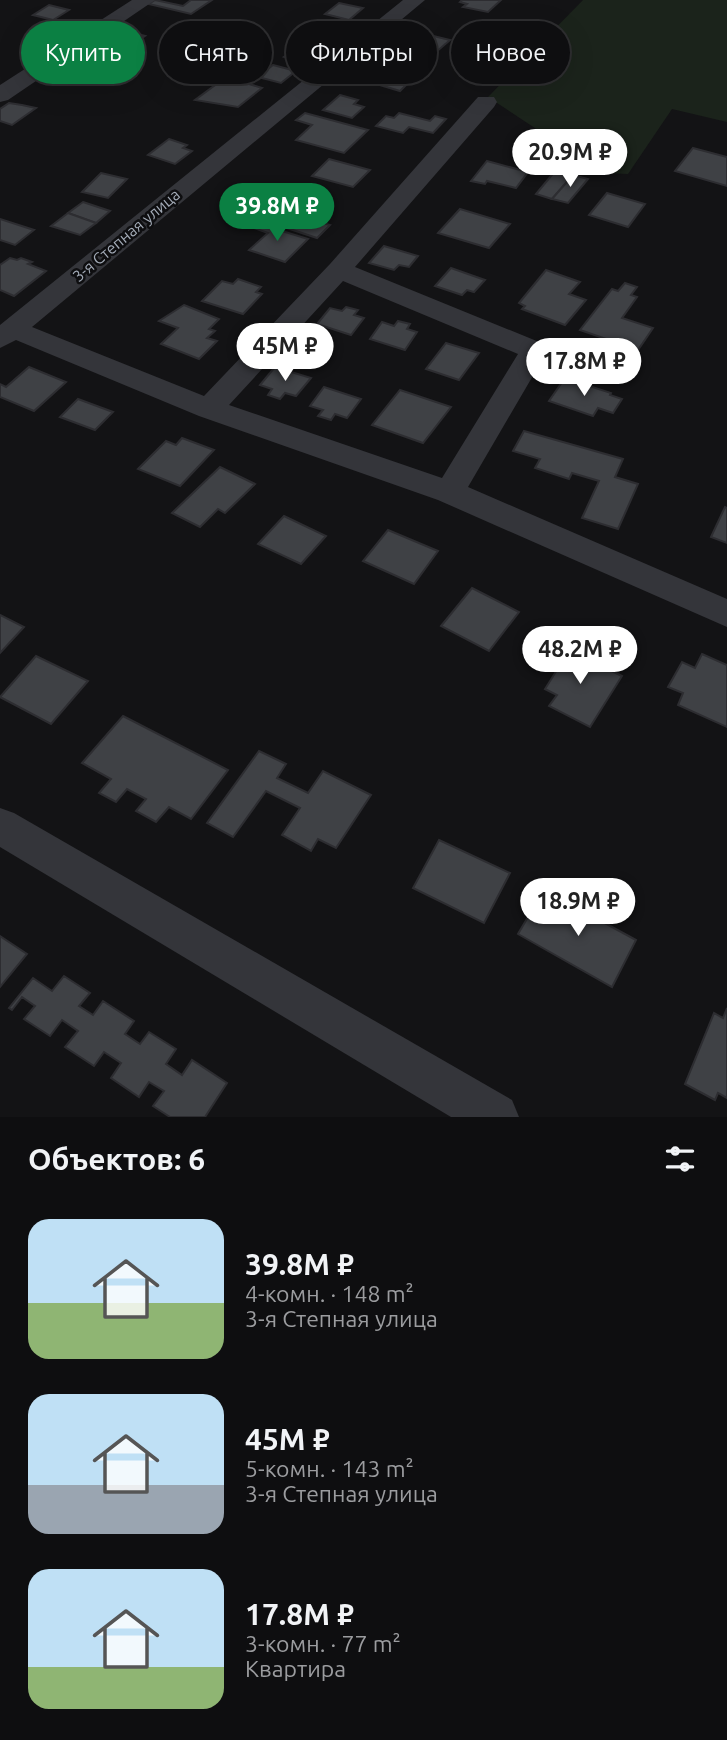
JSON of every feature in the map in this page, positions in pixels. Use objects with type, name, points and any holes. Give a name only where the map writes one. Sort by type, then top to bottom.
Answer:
[{"type":"street","points":[[0,95],[145,0]]},
{"type":"street","name":"3-я Степная улица","points":[[6,334],[338,59],[415,0]]},
{"type":"street","points":[[209,409],[339,270],[486,102]]},
{"type":"street","points":[[339,270],[534,350],[449,492]]},
{"type":"street","points":[[6,334],[209,409],[449,492],[727,614]]},
{"type":"street","points":[[0,826],[495,1117]]},
{"type":"shaded area","points":[[583,0],[727,0],[727,122],[672,109],[628,174],[603,173],[488,97],[501,84],[570,84],[570,21],[562,21]]},
{"type":"building","points":[[155,0],[183,6],[191,0],[212,0],[191,14],[149,4]]},
{"type":"building","points":[[501,0],[488,12],[463,7],[467,4],[460,2]]},
{"type":"building","points":[[339,3],[363,8],[349,20],[325,14]]},
{"type":"building","points":[[49,5],[69,10],[53,20],[33,15]]},
{"type":"building","points":[[437,37],[450,40],[437,51]]},
{"type":"building","points":[[272,66],[286,68],[286,79],[281,83],[272,81]]},
{"type":"building","points":[[217,84],[249,84],[262,88],[238,107],[195,100]]},
{"type":"building","points":[[377,84],[407,84],[400,91]]},
{"type":"building","points":[[340,95],[358,100],[354,104],[364,107],[352,118],[323,110]]},
{"type":"building","points":[[9,103],[36,108],[12,125],[0,121],[0,109]]},
{"type":"building","points":[[305,113],[368,130],[344,153],[296,140],[312,125],[296,120]]},
{"type":"building","points":[[399,113],[430,121],[435,116],[446,119],[433,133],[409,127],[403,133],[376,126],[386,116],[394,118]]},
{"type":"building","points":[[169,139],[187,145],[183,148],[192,151],[175,164],[148,155]]},
{"type":"building","points":[[693,148],[727,157],[727,186],[675,171]]},
{"type":"building","points":[[329,159],[370,170],[353,187],[312,176]]},
{"type":"building","points":[[487,161],[528,172],[516,188],[487,181],[485,184],[471,181]]},
{"type":"building","points":[[556,170],[573,175],[552,199],[536,194]]},
{"type":"building","points":[[101,173],[127,179],[108,198],[82,192]]},
{"type":"building","points":[[573,175],[588,179],[568,203],[552,199]]},
{"type":"building","points":[[607,193],[645,204],[628,227],[589,215]]},
{"type":"building","points":[[83,202],[110,211],[96,223],[68,213]]},
{"type":"building","points":[[460,209],[510,224],[489,248],[438,233]]},
{"type":"building","points":[[296,210],[322,219],[319,222],[330,225],[317,238],[278,225]]},
{"type":"building","points":[[68,213],[96,223],[80,235],[51,226]]},
{"type":"building","points":[[0,219],[34,230],[15,245],[0,240]]},
{"type":"building","points":[[256,223],[308,239],[285,262],[249,250],[268,233],[251,227]]},
{"type":"building","points":[[384,246],[418,256],[409,267],[399,265],[394,270],[369,263]]},
{"type":"building","points":[[10,258],[21,258],[46,271],[14,296],[0,290],[0,265]]},
{"type":"building","points":[[451,268],[485,280],[474,292],[467,290],[462,295],[435,286]]},
{"type":"building","points":[[546,270],[580,282],[569,294],[586,300],[565,325],[522,309],[525,306],[519,303]]},
{"type":"building","points":[[238,279],[261,287],[256,292],[262,294],[243,314],[202,301],[222,281],[233,284]]},
{"type":"building","points":[[625,283],[637,287],[631,295],[637,297],[622,318],[653,328],[638,350],[580,330],[612,289],[618,291]]},
{"type":"building","points":[[184,305],[219,319],[209,329],[215,331],[207,338],[217,341],[199,359],[161,344],[178,328],[159,321]]},
{"type":"building","points":[[346,307],[358,310],[354,315],[364,318],[351,335],[317,324],[330,308],[342,311]]},
{"type":"building","points":[[398,321],[410,324],[407,329],[417,332],[405,350],[370,339],[382,322],[394,326]]},
{"type":"building","points":[[446,343],[479,353],[459,380],[426,369]]},
{"type":"building","points":[[29,367],[66,382],[34,411],[0,397],[0,384],[6,387]]},
{"type":"building","points":[[275,367],[311,378],[296,396],[285,393],[280,399],[268,395],[272,389],[260,385]]},
{"type":"building","points":[[565,378],[622,399],[613,413],[598,408],[593,416],[549,401]]},
{"type":"building","points":[[324,387],[361,399],[347,418],[335,414],[331,420],[318,416],[323,410],[310,406]]},
{"type":"building","points":[[400,390],[451,407],[423,443],[372,425]]},
{"type":"building","points":[[78,399],[113,412],[95,430],[60,417]]},
{"type":"building","points":[[524,431],[623,459],[615,477],[638,484],[618,529],[582,518],[599,481],[572,473],[569,479],[535,468],[540,459],[513,451]]},
{"type":"building","points":[[182,438],[214,450],[180,486],[138,469],[166,441],[176,445]]},
{"type":"building","points":[[220,467],[255,484],[225,513],[218,509],[200,527],[172,513]]},
{"type":"building","points":[[725,507],[727,508],[727,543],[711,537]]},
{"type":"building","points":[[284,516],[326,536],[301,564],[258,544]]},
{"type":"building","points":[[388,530],[438,551],[414,584],[363,561]]},
{"type":"building","points":[[472,588],[519,612],[489,651],[441,626]]},
{"type":"building","points":[[0,615],[24,627],[0,653]]},
{"type":"building","points":[[560,646],[622,676],[590,727],[549,706],[557,695],[545,689],[557,670],[547,665]]},
{"type":"building","points":[[702,654],[727,665],[727,727],[678,705],[683,693],[668,687],[682,662],[695,668]]},
{"type":"building","points":[[36,656],[88,681],[51,724],[0,697]]},
{"type":"building","points":[[123,716],[228,770],[191,819],[169,807],[156,822],[136,811],[146,799],[127,789],[116,802],[99,793],[111,779],[82,763]]},
{"type":"building","points":[[259,751],[286,764],[277,778],[308,793],[323,771],[371,795],[336,848],[318,839],[311,851],[282,835],[300,808],[266,791],[233,837],[207,823]]},
{"type":"building","points":[[439,840],[510,873],[484,923],[413,888]]},
{"type":"building","points":[[544,890],[636,940],[612,987],[518,934]]},
{"type":"building","points":[[0,936],[27,954],[0,987]]},
{"type":"building","points":[[64,976],[90,993],[79,1006],[93,1015],[103,1001],[134,1021],[125,1034],[140,1044],[149,1032],[176,1049],[166,1064],[182,1075],[192,1060],[227,1083],[205,1117],[170,1117],[153,1106],[164,1091],[149,1082],[139,1097],[111,1078],[121,1063],[104,1052],[94,1066],[65,1047],[78,1031],[62,1020],[50,1036],[24,1019],[35,1006],[22,997],[12,1010],[9,1008],[33,978],[52,991]]},
{"type":"building","points":[[727,1008],[727,1098],[718,1093],[715,1100],[685,1084],[714,1013],[723,1018]]}]
